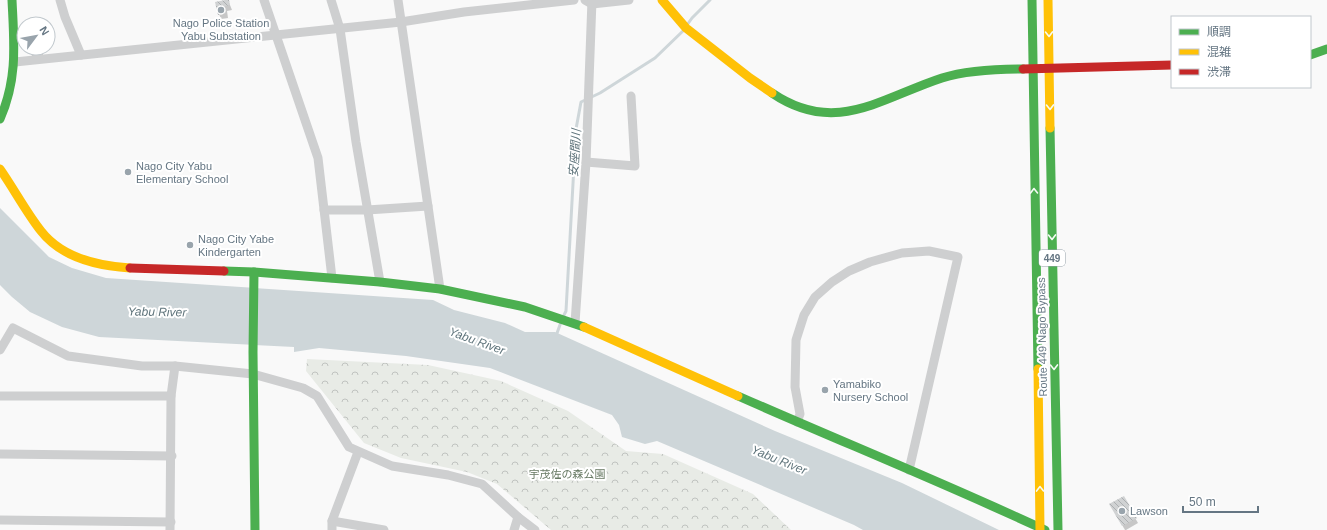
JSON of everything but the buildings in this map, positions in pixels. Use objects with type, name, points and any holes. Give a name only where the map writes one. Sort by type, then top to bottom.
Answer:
[{"type":"main road","points":[[0,119],[13,83],[15,62],[12,0]]},
{"type":"main road","points":[[662,0],[686,28],[750,78],[789,103],[802,109],[820,113],[855,111],[886,101],[942,78],[962,73],[1008,68],[1171,65]]},
{"type":"main road","name":"Route 449 Nago Bypass","points":[[1032,0],[1032,68],[1042,529]]},
{"type":"main road","name":"Route 449 Nago Bypass","points":[[1048,0],[1058,530]]},
{"type":"main road","points":[[1311,55],[1327,49]]},
{"type":"main road","points":[[0,168],[42,232],[68,254],[85,261],[115,267],[254,272],[380,282],[440,290],[525,307],[575,323],[796,422],[979,500],[1042,529]]},
{"type":"main road","points":[[254,272],[253,374],[255,530]]},
{"type":"street","points":[[60,0],[64,17],[81,55]]},
{"type":"street","points":[[264,0],[318,158],[332,278]]},
{"type":"street","points":[[331,0],[340,29],[356,142],[380,282]]},
{"type":"street","points":[[398,0],[440,290]]},
{"type":"street","points":[[15,62],[340,29],[401,22],[464,12],[574,0]]},
{"type":"street","points":[[575,323],[586,162],[590,1],[629,0]]},
{"type":"street","points":[[586,162],[635,166],[631,96]]},
{"type":"street","points":[[324,210],[367,210],[428,206]]},
{"type":"street","points":[[796,422],[800,414],[795,387],[796,340],[804,315],[815,297],[832,282],[849,271],[870,262],[902,253],[929,250],[958,257],[909,470]]},
{"type":"street","points":[[0,350],[13,328],[68,356],[142,366],[175,366],[253,374],[303,388],[316,396],[349,447],[392,466],[482,484],[518,517],[535,530]]},
{"type":"street","points":[[0,520],[170,526],[172,456],[171,396],[175,366]]},
{"type":"street","points":[[0,396],[171,396]]},
{"type":"street","points":[[358,452],[332,526],[384,530]]},
{"type":"street","points":[[0,454],[172,456]]},
{"type":"street","points":[[514,530],[518,517]]},
{"type":"green space","name":"宇茂佐の森公園","points":[[307,359],[428,365],[501,381],[568,411],[626,451],[663,454],[753,494],[791,530],[551,530],[497,484],[467,472],[401,458],[364,443],[306,371]]},
{"type":"water","name":"Yabu River","points":[[0,208],[49,257],[72,268],[106,278],[433,300],[454,310],[505,323],[525,332],[555,332],[775,431],[902,483],[999,530],[863,530],[657,441],[645,444],[622,437],[619,425],[612,415],[490,368],[406,356],[319,348],[294,352],[294,347],[99,337],[62,327],[30,312],[0,285]]},
{"type":"waterway","name":"安座間川","points":[[687,25],[710,0]]},
{"type":"waterway","name":"安座間川","points":[[564,315],[566,311],[576,129],[581,102],[600,93],[655,58],[684,30]]},
{"type":"waterway","name":"安座間川","points":[[556,336],[561,322]]},
{"type":"traffic: fast","points":[[0,119],[10,89],[14,60],[12,0]]},
{"type":"traffic: fast","points":[[1032,0],[1038,369]]},
{"type":"traffic: fast","points":[[1311,55],[1327,49]]},
{"type":"traffic: fast","points":[[772,93],[795,106],[817,112],[837,112],[858,109],[878,103],[952,75],[982,70],[1023,69]]},
{"type":"traffic: fast","points":[[1050,128],[1058,530]]},
{"type":"traffic: fast","points":[[224,271],[380,282],[440,289],[525,307],[584,327]]},
{"type":"traffic: fast","points":[[254,272],[253,352],[255,530]]},
{"type":"traffic: fast","points":[[738,396],[1045,530]]},
{"type":"traffic: slow","points":[[662,0],[686,28],[750,78],[772,93]]},
{"type":"traffic: slow","points":[[1048,0],[1050,128]]},
{"type":"traffic: slow","points":[[0,169],[41,231],[59,248],[93,263],[130,268]]},
{"type":"traffic: slow","points":[[584,327],[738,396]]},
{"type":"traffic: slow","points":[[1038,369],[1040,530]]},
{"type":"traffic: jam","points":[[1023,69],[1171,65]]},
{"type":"traffic: jam","points":[[130,268],[224,271]]},
{"type":"place","name":"Nago Police Station Yabu Substation","points":[[221,10]]},
{"type":"place","name":"Nago City Yabu Elementary School","points":[[128,172]]},
{"type":"place","name":"Nago City Yabe Kindergarten","points":[[190,245]]},
{"type":"place","name":"Yamabiko Nursery School","points":[[825,390]]},
{"type":"place","name":"Lawson","points":[[1122,511]]}]
